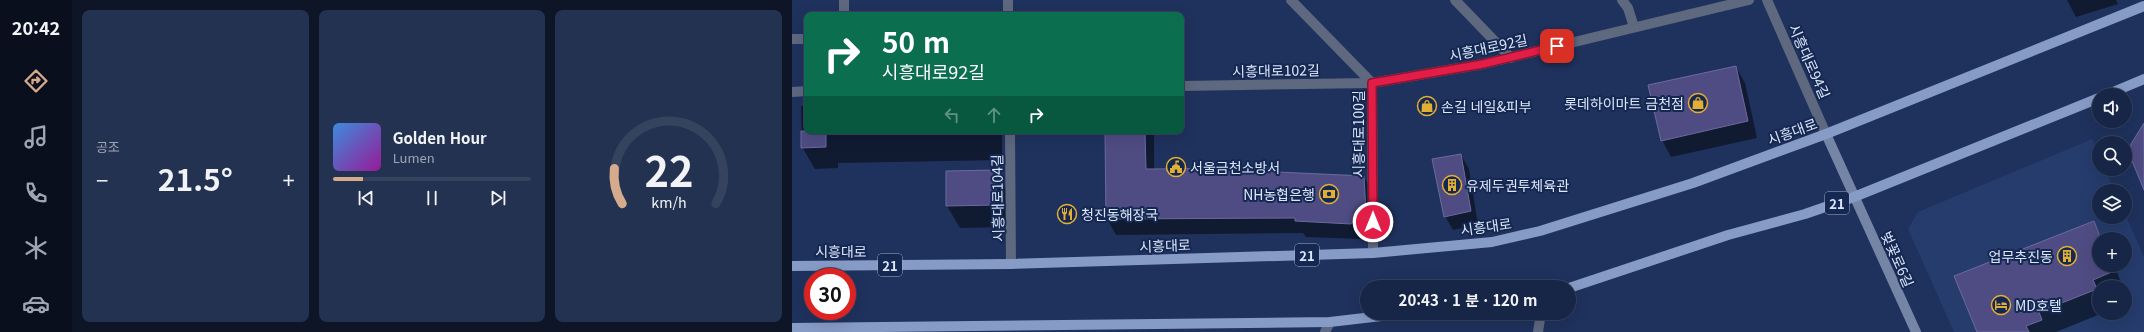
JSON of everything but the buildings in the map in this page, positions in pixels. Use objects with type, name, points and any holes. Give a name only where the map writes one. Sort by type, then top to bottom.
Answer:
[{"type":"main road","name":"시흥대로","points":[[792,266],[1011,264],[1373,253],[1492,242],[1540,231],[1692,183],[1826,134],[2144,6]]},
{"type":"main road","points":[[2123,88],[2144,79]]},
{"type":"main road","name":"21","points":[[1576,286],[1728,235],[1806,214],[1854,197],[2092,101]]},
{"type":"main road","points":[[792,328],[926,329],[1330,322],[1360,319]]},
{"type":"street","points":[[844,0],[844,12]]},
{"type":"street","points":[[1008,0],[1008,12]]},
{"type":"street","name":"시흥대로100길","points":[[1291,0],[1372,83],[1373,253]]},
{"type":"street","points":[[1456,0],[1511,58]]},
{"type":"street","points":[[1622,0],[1628,8],[1634,27]]},
{"type":"street","name":"시흥대로92길","points":[[1372,83],[1511,58],[1749,0]]},
{"type":"street","name":"시흥대로94길","points":[[1768,0],[1826,134]]},
{"type":"street","points":[[792,39],[804,39]]},
{"type":"street","name":"시흥대로102길","points":[[1184,86],[1372,83]]},
{"type":"street","points":[[792,92],[804,91]]},
{"type":"street","name":"시흥대로104길","points":[[1010,134],[1011,264]]},
{"type":"street","name":"벚꽃로6길","points":[[1826,134],[1916,332]]},
{"type":"street","points":[[1538,332],[1540,320]]},
{"type":"street","points":[[1325,332],[1330,322]]},
{"type":"shaded area","points":[[2092,139],[2092,176],[2108,176],[2112,184],[2092,184],[2092,224],[2129,224],[2144,257],[2144,332],[1954,332],[1908,229],[1918,212]]},
{"type":"place","name":"롯데하이마트 금천점","points":[[1698,103]]},
{"type":"place","name":"손길 네일&피부","points":[[1427,106]]},
{"type":"place","name":"서울금천소방서","points":[[1176,167]]},
{"type":"place","name":"유제두권투체육관","points":[[1452,185]]},
{"type":"place","name":"NH농협은행","points":[[1329,194]]},
{"type":"place","name":"청진동해장국","points":[[1067,214]]},
{"type":"place","name":"업무추진동","points":[[2067,256]]},
{"type":"place","name":"MD호텔","points":[[2001,305]]},
{"type":"route","points":[[1373,222],[1372,83],[1483,64],[1557,46]]}]
